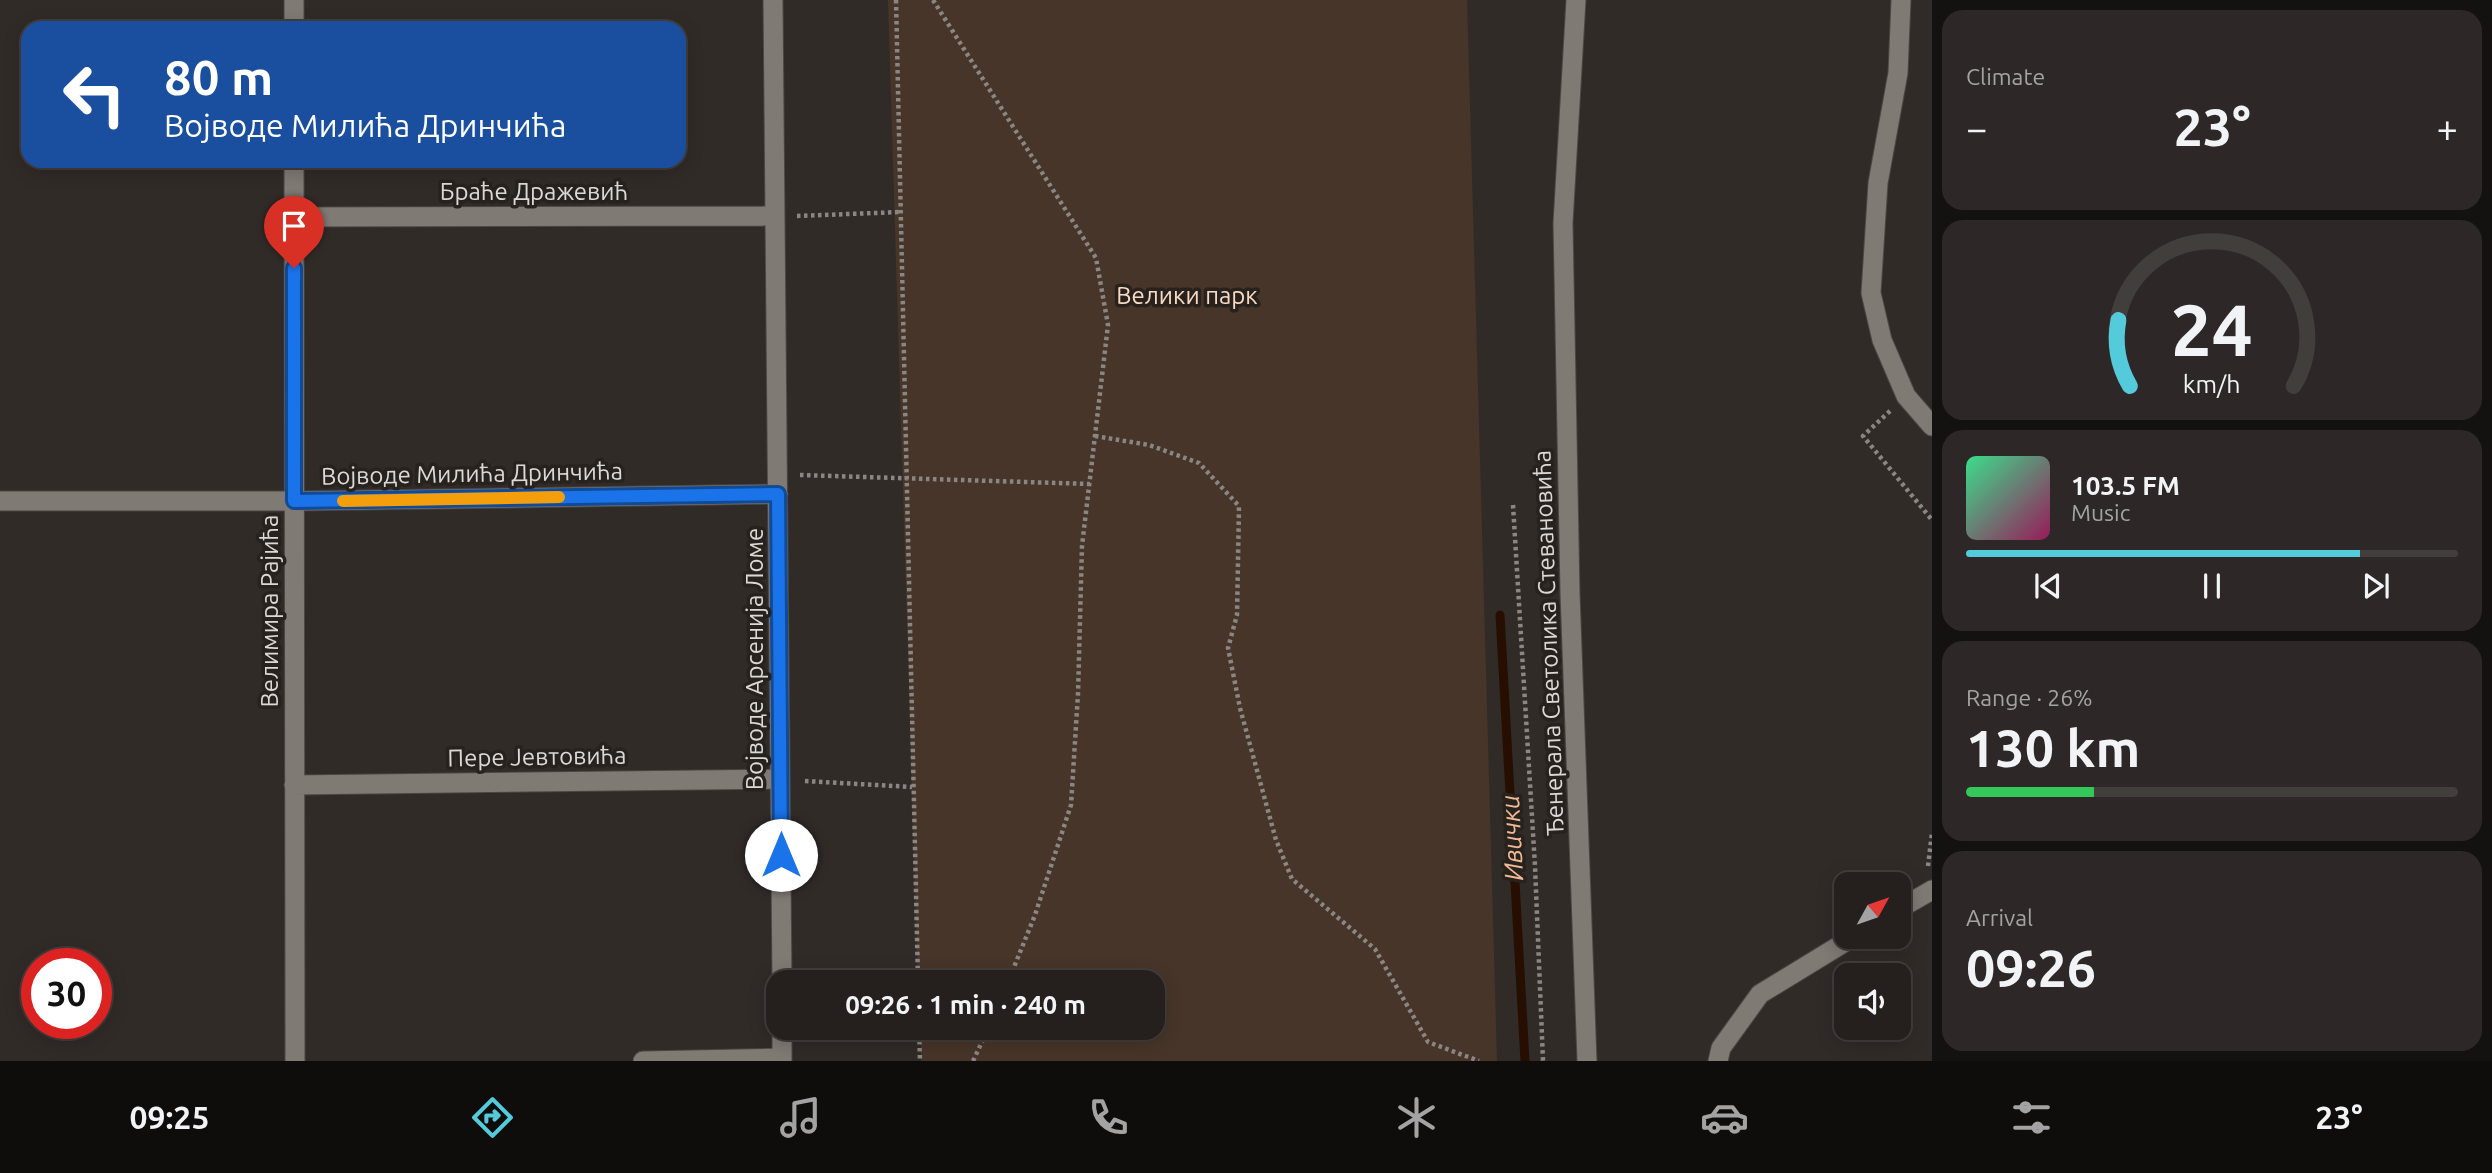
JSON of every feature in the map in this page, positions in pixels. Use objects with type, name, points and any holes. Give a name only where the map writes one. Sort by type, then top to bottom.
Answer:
[{"type":"street","points":[[294,0],[294,21]]},
{"type":"street","name":"Војводе Арсенија Ломе","points":[[773,0],[782,970]]},
{"type":"street","name":"Ђенерала Светолика Стевановића","points":[[1576,0],[1563,223],[1570,593],[1587,1061]]},
{"type":"street","points":[[1901,0],[1899,73],[1878,183],[1871,293],[1882,340],[1906,396],[1932,426]]},
{"type":"street","name":"Велимира Рајића","points":[[294,168],[295,1061]]},
{"type":"street","name":"Браће Дражевић","points":[[294,217],[775,216]]},
{"type":"street","name":"Војводе Милића Дринчића","points":[[0,501],[294,501],[778,484]]},
{"type":"street","name":"Пере Јевтовића","points":[[294,785],[780,779]]},
{"type":"street","points":[[1911,902],[1932,890]]},
{"type":"street","points":[[1718,1061],[1721,1048],[1760,995],[1834,949]]},
{"type":"street","points":[[643,1061],[782,1060],[782,1040]]},
{"type":"path","points":[[896,0],[918,970]]},
{"type":"path","points":[[933,0],[1096,258],[1108,325],[1082,546],[1078,694],[1071,804],[1035,915],[1013,970]]},
{"type":"path","points":[[775,216],[901,212]]},
{"type":"path","points":[[1906,396],[1863,436],[1932,520]]},
{"type":"path","points":[[1095,436],[1149,445],[1199,463],[1238,506],[1237,615],[1228,648],[1254,761],[1276,840],[1292,879],[1375,949],[1428,1042],[1479,1061]]},
{"type":"path","points":[[778,484],[906,478],[1090,484]]},
{"type":"path","points":[[1513,505],[1535,853],[1543,1061]]},
{"type":"path","points":[[780,779],[912,787]]},
{"type":"path","points":[[919,1040],[920,1061]]},
{"type":"path","points":[[973,1061],[983,1040]]},
{"type":"green space","name":"Велики парк","points":[[888,0],[1467,0],[1497,1061],[921,1061],[920,1040],[1165,1040],[1165,970],[918,970]]},
{"type":"waterway","name":"Ивички","points":[[1500,615],[1525,1061]]},
{"type":"slow traffic","points":[[343,501],[559,497]]},
{"type":"route","points":[[294,268],[294,501],[778,494],[781,855]]}]
